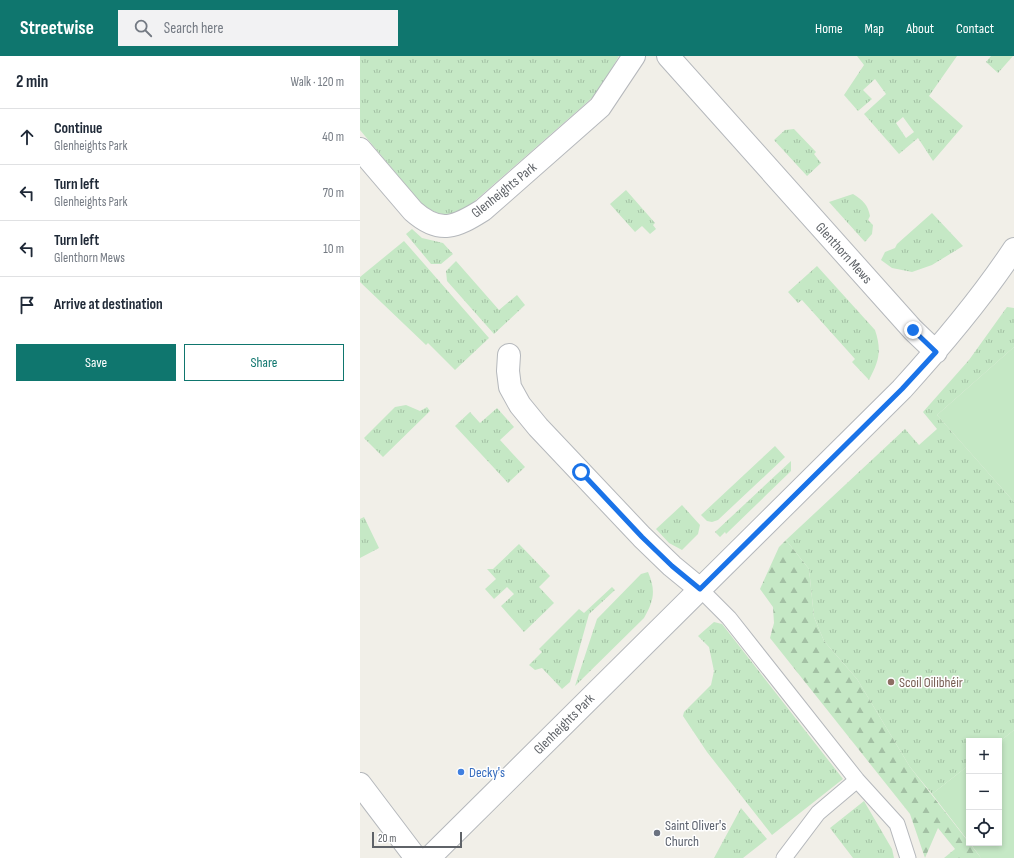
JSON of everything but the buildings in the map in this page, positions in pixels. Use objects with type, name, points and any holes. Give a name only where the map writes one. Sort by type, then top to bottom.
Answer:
[{"type":"street","name":"Glenheights Park","points":[[360,149],[420,218],[428,223],[440,227],[464,222],[483,210],[590,117],[609,95],[634,56]]},
{"type":"street","name":"Glenthorn Mews","points":[[668,56],[913,330],[936,352]]},
{"type":"street","points":[[936,352],[1012,257]]},
{"type":"street","name":"Glenheights Park","points":[[429,858],[902,389],[936,352]]},
{"type":"street","points":[[509,355],[508,371],[510,387],[520,405],[538,427],[642,537],[672,566],[700,589]]},
{"type":"street","points":[[360,784],[416,858]]},
{"type":"lane","points":[[700,589],[729,618],[857,780],[897,824],[908,858]]},
{"type":"lane","points":[[784,858],[818,813],[857,780]]},
{"type":"green space","points":[[360,56],[619,56],[598,92],[584,105],[469,206],[455,213],[444,214],[432,211],[420,202],[360,130]]},
{"type":"green space","points":[[857,56],[957,56],[929,96],[963,126],[933,161],[918,138],[899,154],[864,114],[886,94],[875,79],[863,90],[872,99],[858,111],[844,95],[864,65]],"holes":[[[903,117],[914,132],[906,138],[896,123]]]},
{"type":"green space","points":[[991,56],[1013,56],[998,73],[986,62]]},
{"type":"green space","points":[[794,129],[816,152],[814,154],[821,163],[807,176],[774,140],[785,130]]},
{"type":"green space","points":[[626,190],[655,223],[653,225],[656,229],[650,234],[642,226],[635,232],[610,204]]},
{"type":"green space","points":[[853,194],[866,206],[870,216],[868,220],[873,225],[872,234],[865,242],[829,202]]},
{"type":"green space","points":[[932,213],[963,246],[932,265],[912,272],[892,268],[881,260],[885,252],[895,248],[897,244]]},
{"type":"green space","points":[[412,229],[422,238],[443,243],[453,254],[441,264],[431,264],[406,234]]},
{"type":"green space","points":[[404,241],[489,338],[455,370],[428,343],[426,345],[360,282],[360,277]]},
{"type":"green space","points":[[456,261],[499,310],[517,295],[525,305],[494,334],[447,281],[446,271]]},
{"type":"green space","points":[[817,266],[875,330],[879,350],[875,367],[869,380],[852,362],[855,359],[802,300],[798,303],[788,292]]},
{"type":"green space","name":"Scoil Oilibhéir","points":[[1007,307],[1014,308],[1014,347],[937,415],[1014,502],[1014,730],[1002,740],[1002,738],[966,738],[966,767],[932,794],[910,767],[857,679],[824,641],[814,617],[809,569],[786,540],[905,429],[919,445],[937,429],[923,412],[969,360]]},
{"type":"green space","points":[[1014,347],[1014,502],[937,415]]},
{"type":"green space","points":[[406,405],[420,411],[427,407],[430,411],[383,457],[364,438],[395,407]]},
{"type":"green space","points":[[497,408],[514,427],[500,440],[525,467],[508,483],[455,426],[470,412],[480,423]]},
{"type":"green space","points":[[775,446],[785,457],[718,520],[712,522],[707,521],[701,515]]},
{"type":"green space","points":[[791,461],[791,471],[726,534],[725,532],[720,537],[715,532]]},
{"type":"green space","points":[[682,505],[700,525],[698,534],[682,550],[669,543],[656,529]]},
{"type":"green space","points":[[364,517],[379,548],[360,558],[360,519]]},
{"type":"green space","points":[[786,540],[809,569],[814,617],[824,641],[857,679],[910,767],[966,839],[966,846],[972,846],[981,858],[944,858],[955,849],[938,828],[925,858],[910,814],[770,638],[774,623],[773,607],[760,589],[779,547]]},
{"type":"green space","points":[[519,544],[550,576],[539,587],[554,603],[524,632],[501,606],[514,594],[507,587],[494,599],[485,589],[496,579],[487,569],[493,569]]},
{"type":"green space","points":[[648,572],[651,578],[653,595],[652,601],[644,618],[575,686],[597,619],[641,574]]},
{"type":"green space","points":[[612,587],[615,590],[589,614],[570,682],[562,689],[542,668],[535,670],[529,665],[542,652],[539,649],[579,609],[584,613]]},
{"type":"green space","points":[[714,622],[722,624],[843,779],[772,835],[707,752],[683,716],[684,712],[711,685],[714,671],[709,647],[698,636]]},
{"type":"green space","points":[[1014,730],[1014,858],[981,858],[972,846],[1002,846],[1002,740]]},
{"type":"green space","points":[[966,767],[966,838],[932,794]]},
{"type":"green space","points":[[864,801],[892,849],[894,858],[853,858],[830,828]]},
{"type":"green space","points":[[741,808],[767,839],[743,858],[714,858]]},
{"type":"place","name":"Scoil Oilibhéir","points":[[891,682]]},
{"type":"place","name":"Decky's","points":[[461,772]]},
{"type":"place","name":"Saint Oliver's Church","points":[[657,833]]},
{"type":"route","points":[[581,472],[642,537],[672,566],[700,589],[902,389],[936,352],[913,330]]}]
